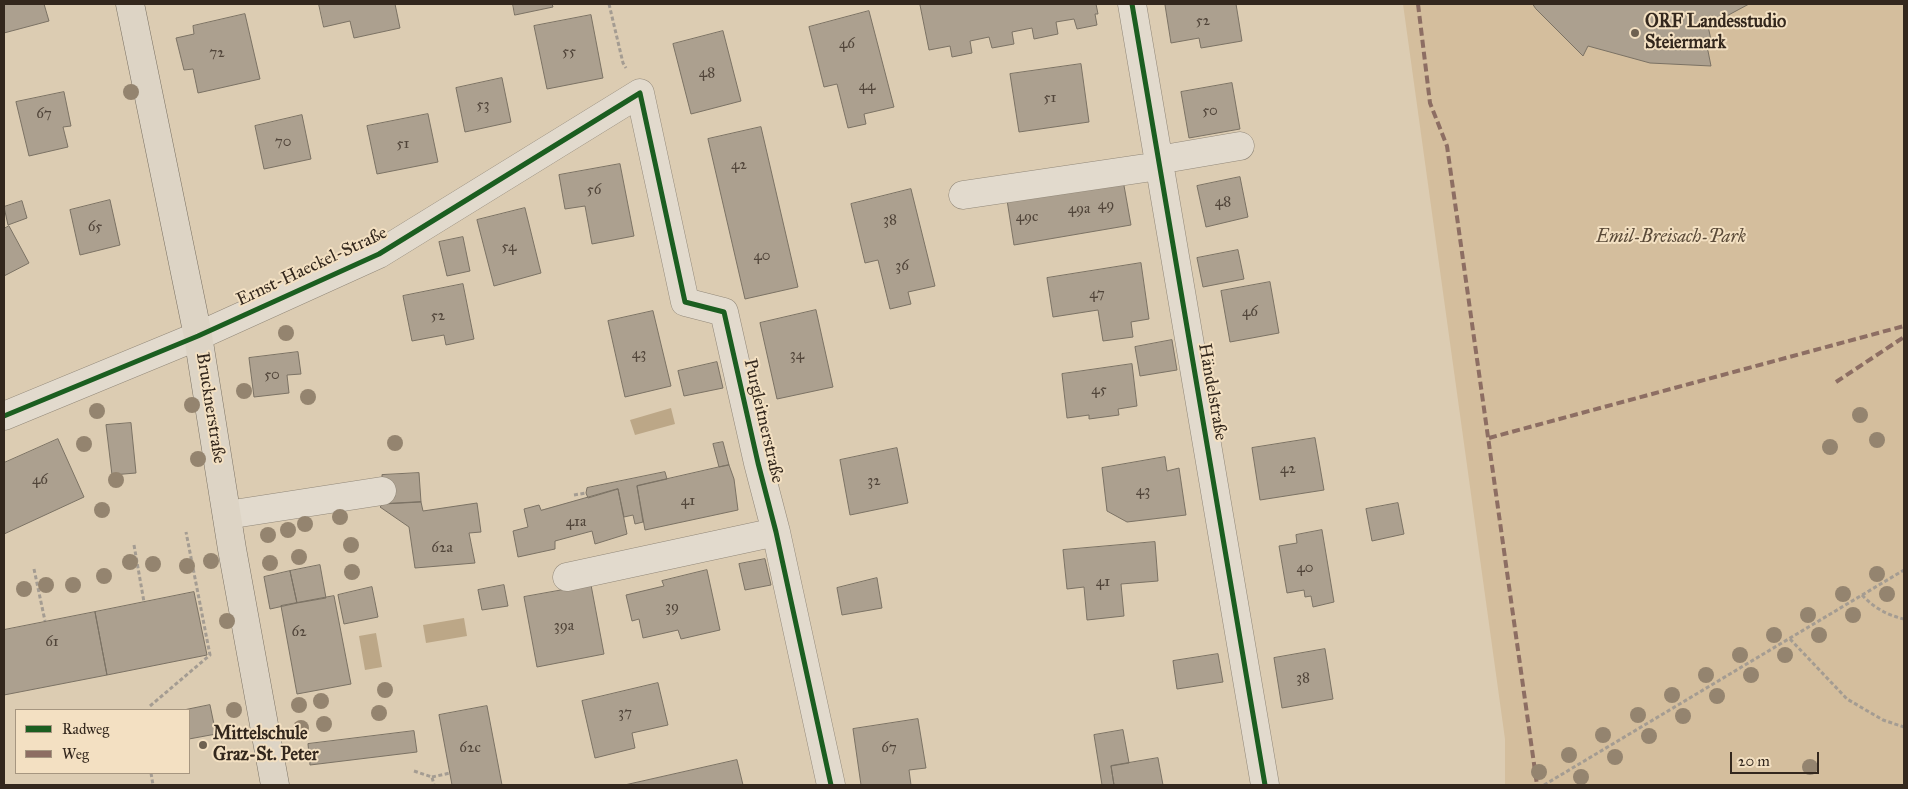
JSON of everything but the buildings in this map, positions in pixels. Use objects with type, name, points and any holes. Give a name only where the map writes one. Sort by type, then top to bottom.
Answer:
[{"type":"main road","name":"Brucknerstraße","points":[[130,4],[198,336],[227,515],[276,785]]},
{"type":"street","name":"Händelstraße","points":[[1132,4],[1265,785]]},
{"type":"street","name":"Ernst-Haeckel-Straße","points":[[4,416],[198,336],[379,254],[640,92]]},
{"type":"street","name":"Purgleitnerstraße","points":[[640,92],[685,302],[724,312],[758,463],[776,532],[831,785]]},
{"type":"street","points":[[963,195],[1159,163],[1240,146]]},
{"type":"street","points":[[227,515],[382,491]]},
{"type":"street","points":[[567,577],[776,532]]},
{"type":"path","points":[[609,4],[623,63],[640,92]]},
{"type":"path","points":[[574,495],[586,493]]},
{"type":"path","points":[[150,706],[210,654],[186,532]]},
{"type":"path","points":[[134,545],[144,602]]},
{"type":"path","points":[[34,569],[45,622]]},
{"type":"path","points":[[1544,785],[1904,570]]},
{"type":"path","points":[[1862,596],[1871,605],[1883,612],[1904,619]]},
{"type":"path","points":[[1790,639],[1847,699],[1883,720],[1904,727]]},
{"type":"path","points":[[414,771],[432,776],[450,773]]},
{"type":"path","points":[[432,776],[434,785]]},
{"type":"green space","name":"Emil-Breisach-Park","points":[[1403,4],[1904,4],[1904,785],[1505,785],[1505,739]]},
{"type":"shaded area","points":[[671,408],[675,424],[635,435],[630,420]]},
{"type":"shaded area","points":[[464,618],[467,636],[426,643],[423,625]]},
{"type":"shaded area","points":[[376,633],[382,667],[365,670],[359,636]]},
{"type":"marked path","points":[[1418,4],[1430,103],[1447,146],[1537,785]]},
{"type":"marked path","points":[[1489,438],[1904,326]]},
{"type":"marked path","points":[[1836,382],[1904,337]]},
{"type":"cycle path","points":[[1132,4],[1265,785]]},
{"type":"cycle path","points":[[4,416],[198,336],[379,254],[640,93],[685,302],[724,312],[758,463],[776,532],[831,785]]},
{"type":"place","name":"ORF Landesstudio Steiermark","points":[[1635,33]]},
{"type":"place","name":"Mittelschule Graz-St. Peter","points":[[203,745]]}]
